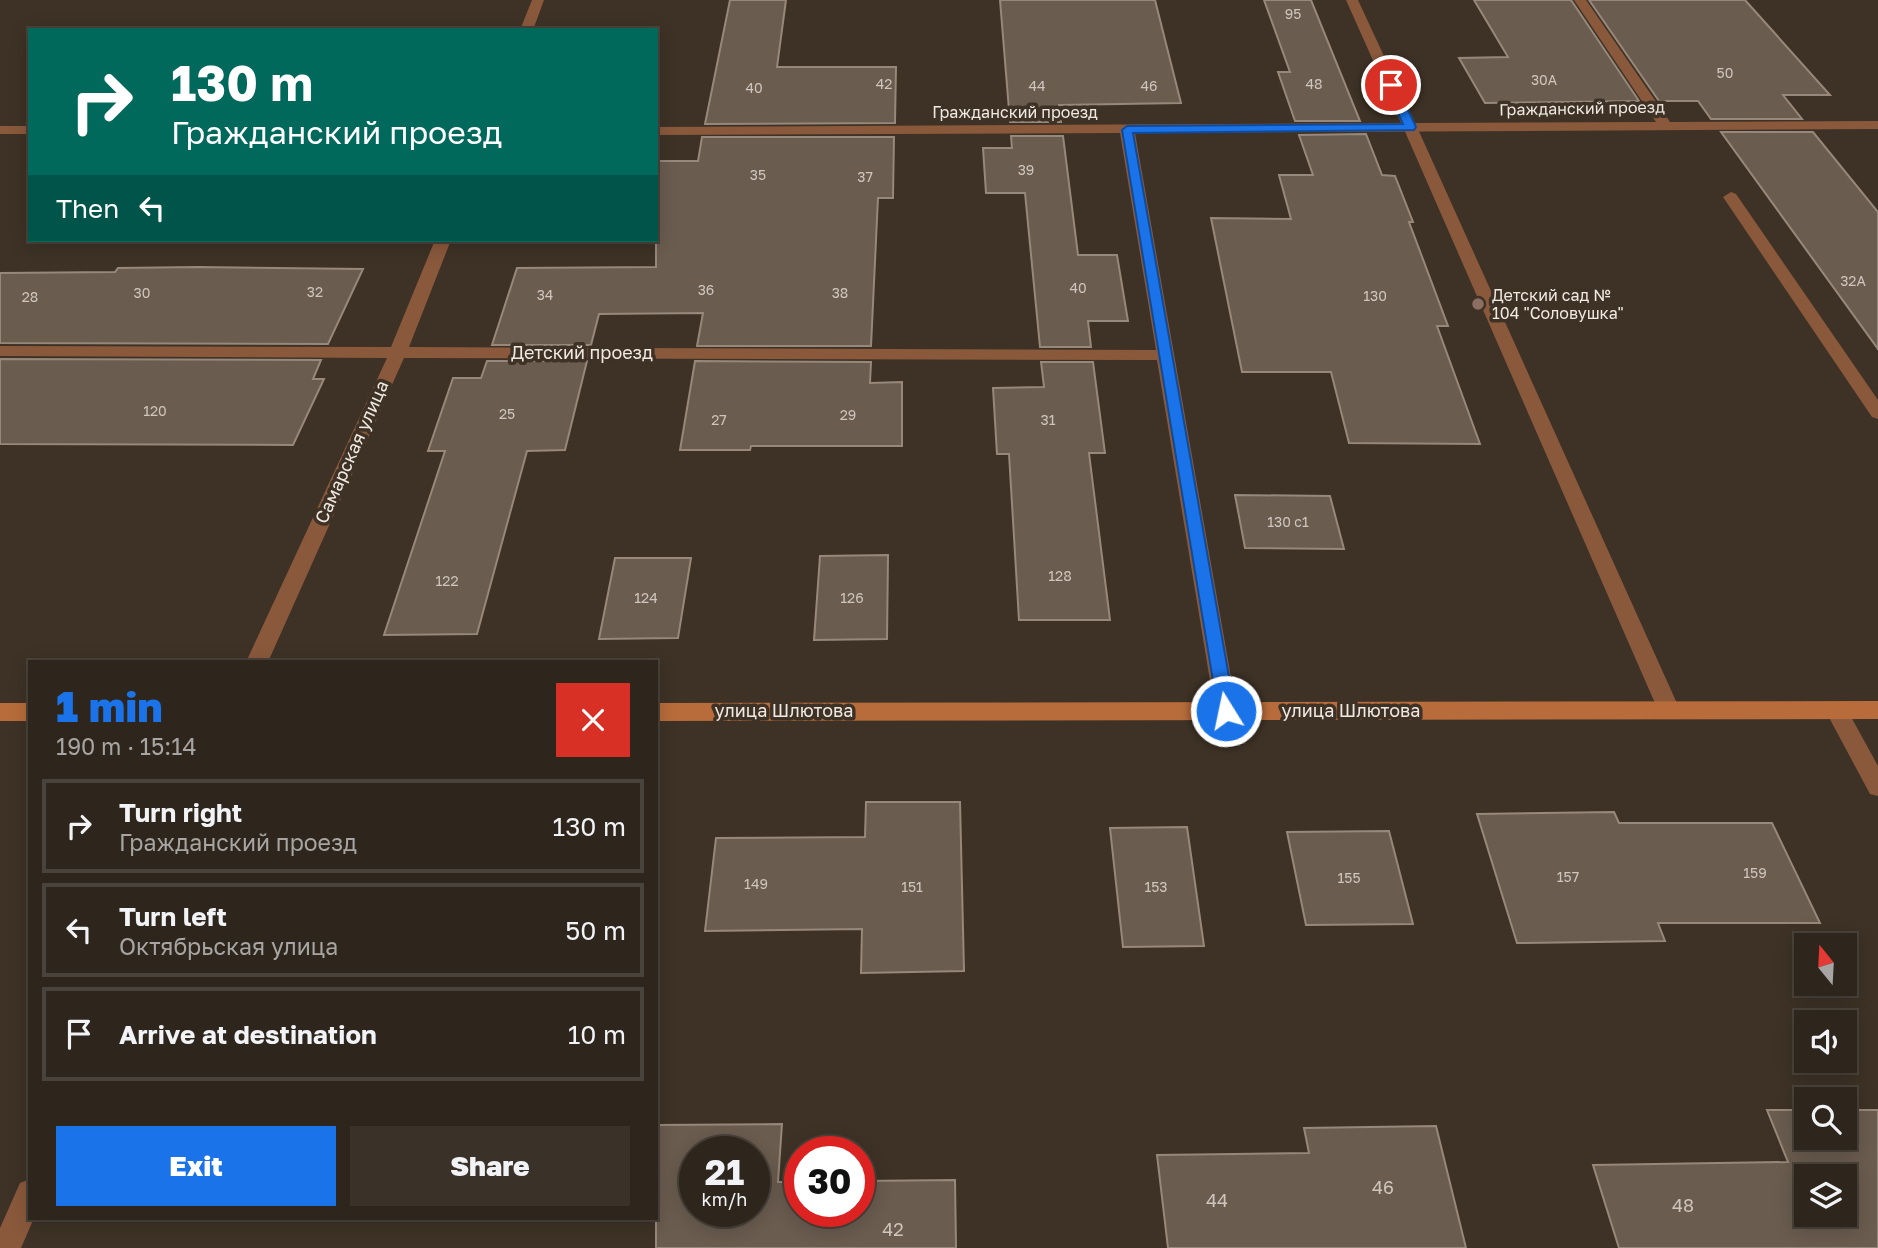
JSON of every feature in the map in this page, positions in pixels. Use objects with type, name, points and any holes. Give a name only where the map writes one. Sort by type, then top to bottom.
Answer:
[{"type":"main road","name":"улица Шлютова","points":[[658,712],[1878,710]]},
{"type":"main road","points":[[0,712],[28,712]]},
{"type":"street","points":[[527,28],[538,0]]},
{"type":"street","points":[[1352,0],[1669,710]]},
{"type":"street","points":[[1580,0],[1665,125]]},
{"type":"street","name":"Гражданский проезд","points":[[658,131],[1878,125]]},
{"type":"street","points":[[0,130],[28,130]]},
{"type":"street","points":[[1127,130],[1226,711]]},
{"type":"street","points":[[1731,197],[1878,413]]},
{"type":"street","name":"Самарская улица","points":[[258,660],[398,352],[442,242]]},
{"type":"street","name":"Детский проезд","points":[[0,351],[1164,355]]},
{"type":"street","points":[[1836,710],[1878,787]]},
{"type":"street","points":[[6,1248],[28,1198]]},
{"type":"building","points":[[730,0],[786,0],[777,67],[896,67],[895,123],[705,124]]},
{"type":"building","points":[[1000,0],[1155,0],[1181,103],[1059,105],[1061,122],[1010,122]]},
{"type":"building","points":[[1264,0],[1311,0],[1360,121],[1295,121],[1278,72],[1290,72]]},
{"type":"building","points":[[1474,0],[1571,0],[1639,101],[1485,103],[1459,58],[1508,57]]},
{"type":"building","points":[[1589,0],[1745,0],[1830,95],[1783,95],[1802,119],[1711,119],[1698,101],[1659,101]]},
{"type":"building","points":[[1721,132],[1813,132],[1878,212],[1878,349]]},
{"type":"building","points":[[1366,134],[1382,175],[1395,176],[1413,222],[1409,222],[1448,326],[1437,326],[1480,444],[1349,443],[1331,372],[1242,372],[1211,218],[1291,219],[1279,175],[1313,175],[1299,135]]},
{"type":"building","points":[[1011,136],[1063,136],[1078,255],[1117,255],[1128,321],[1088,321],[1091,347],[1040,347],[1025,193],[986,193],[983,148],[1012,148]]},
{"type":"building","points":[[702,137],[894,137],[893,198],[878,198],[871,346],[697,346],[703,313],[599,314],[591,345],[492,345],[517,268],[656,267],[658,161],[698,161]]},
{"type":"building","points":[[118,268],[363,269],[328,344],[0,343],[0,273],[115,272]]},
{"type":"building","points":[[0,359],[321,360],[313,379],[324,379],[293,445],[0,444]]},
{"type":"building","points":[[487,361],[587,361],[565,450],[527,451],[477,634],[384,635],[445,451],[428,451],[453,378],[481,378]]},
{"type":"building","points":[[695,361],[871,362],[870,383],[902,382],[902,446],[751,446],[750,450],[680,450]]},
{"type":"building","points":[[1041,362],[1093,362],[1105,453],[1089,453],[1110,620],[1019,620],[1009,454],[997,454],[993,388],[1044,387]]},
{"type":"building","points":[[1235,495],[1330,496],[1344,549],[1245,548]]},
{"type":"building","points":[[888,555],[887,639],[814,640],[820,556]]},
{"type":"building","points":[[615,558],[691,558],[678,638],[599,639]]},
{"type":"building","points":[[866,802],[960,802],[964,971],[861,973],[862,929],[705,931],[716,838],[865,837]]},
{"type":"building","points":[[1614,812],[1619,823],[1772,823],[1820,923],[1658,923],[1665,941],[1517,943],[1477,814]]},
{"type":"building","points":[[1187,827],[1204,946],[1123,947],[1110,828]]},
{"type":"building","points":[[1389,831],[1413,924],[1306,925],[1287,832]]},
{"type":"building","points":[[1767,1110],[1794,1110],[1794,1150],[1857,1150],[1857,1110],[1878,1110],[1878,1248],[1619,1248],[1593,1165],[1788,1162]]},
{"type":"building","points":[[782,1124],[778,1182],[784,1182],[784,1227],[875,1227],[875,1181],[955,1180],[956,1248],[656,1248],[658,1125]]},
{"type":"building","points":[[1436,1126],[1466,1248],[1168,1248],[1157,1155],[1309,1153],[1304,1128]]},
{"type":"place","name":"Детский сад № 104 \"Соловушка\"","points":[[1478,304]]},
{"type":"route","points":[[1226,711],[1127,130],[1410,127],[1391,85]]}]
